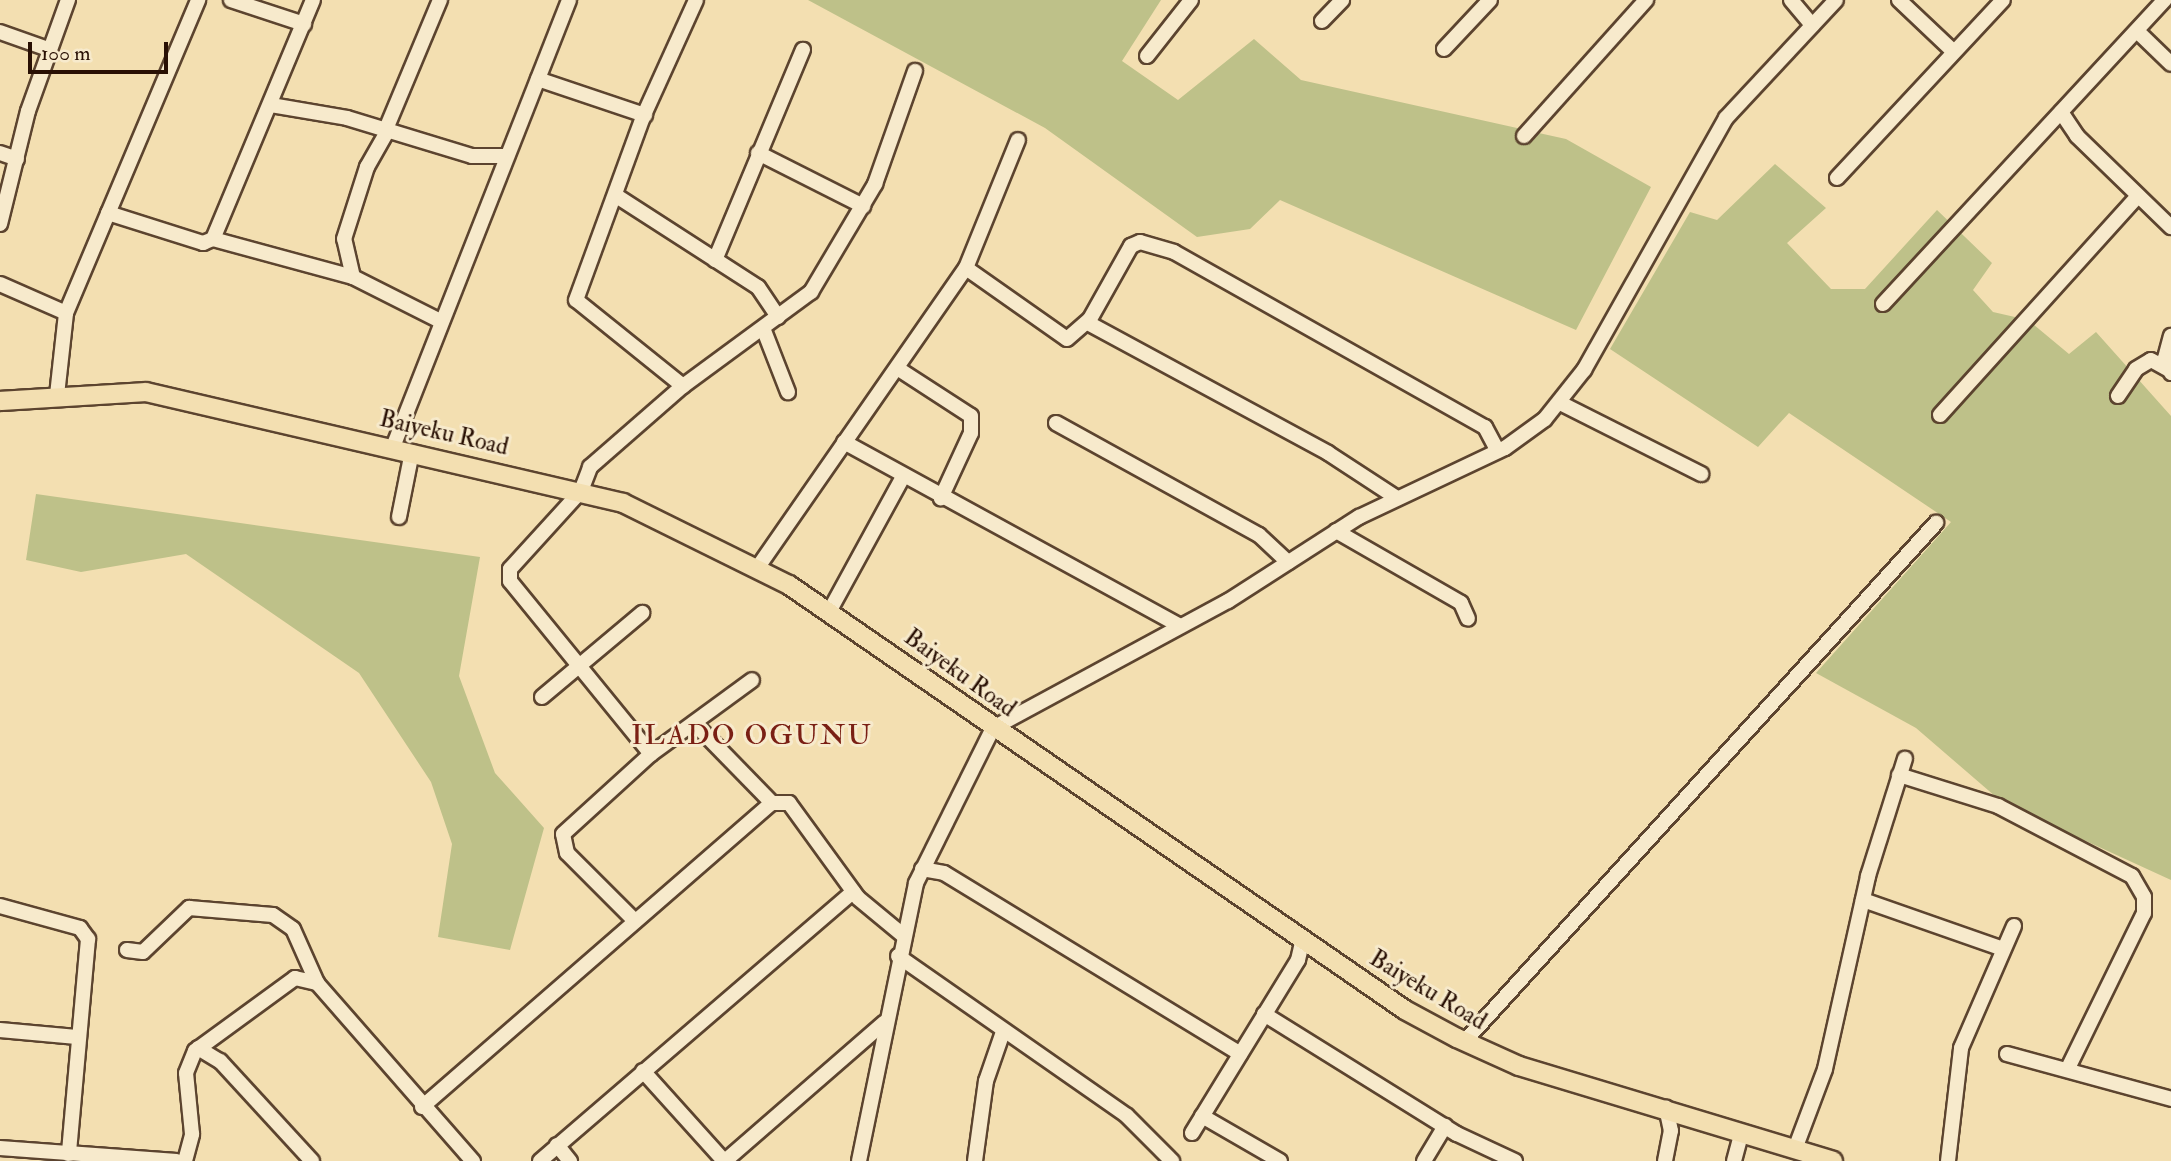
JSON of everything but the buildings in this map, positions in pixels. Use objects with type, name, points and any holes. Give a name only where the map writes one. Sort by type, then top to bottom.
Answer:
[{"type":"main road","name":"Baiyeku Road","points":[[0,401],[57,395],[146,393],[580,491],[758,566],[829,612],[993,728],[1308,943],[1464,1042],[1519,1066],[1686,1114],[1833,1161]]},
{"type":"street","points":[[0,224],[48,49],[68,0]]},
{"type":"street","points":[[57,395],[66,313],[198,0]]},
{"type":"street","points":[[231,0],[304,24]]},
{"type":"street","points":[[213,239],[277,102],[313,0]]},
{"type":"street","points":[[353,277],[344,239],[367,167],[387,129],[440,0]]},
{"type":"street","points":[[393,447],[438,320],[569,0]]},
{"type":"street","points":[[683,386],[578,306],[578,286],[616,203],[645,115],[696,0]]},
{"type":"street","points":[[1147,56],[1191,0]]},
{"type":"street","points":[[1322,21],[1342,0]]},
{"type":"street","points":[[1444,49],[1490,0]]},
{"type":"street","points":[[1524,136],[1646,0]]},
{"type":"street","points":[[1791,0],[1812,24]]},
{"type":"street","points":[[859,1161],[898,956],[922,869],[993,728],[1181,626],[1336,531],[1397,498],[1498,451],[1562,404],[1726,118],[1836,0]]},
{"type":"street","points":[[1899,0],[1953,51]]},
{"type":"street","points":[[1837,178],[2003,0]]},
{"type":"street","points":[[1883,304],[2165,0]]},
{"type":"street","points":[[2137,31],[2171,64]]},
{"type":"street","points":[[0,32],[48,49]]},
{"type":"street","points":[[715,260],[803,50]]},
{"type":"street","points":[[651,754],[508,575],[580,491],[590,467],[683,386],[811,292],[863,206],[915,71]]},
{"type":"street","points":[[538,79],[645,115]]},
{"type":"street","points":[[277,102],[387,129],[491,160],[506,156]]},
{"type":"street","points":[[2061,112],[2137,197],[2171,227]]},
{"type":"street","points":[[758,566],[966,268],[1018,140]]},
{"type":"street","points":[[0,153],[17,159]]},
{"type":"street","points":[[758,153],[863,206]]},
{"type":"street","points":[[491,160],[500,172]]},
{"type":"street","points":[[1940,415],[2137,197]]},
{"type":"street","points":[[616,203],[758,287],[778,317]]},
{"type":"street","points":[[108,213],[203,243],[213,239],[353,277],[438,320]]},
{"type":"street","points":[[966,268],[1064,339],[1088,323],[1123,253],[1140,242],[1202,266],[1428,393],[1485,427],[1498,451]]},
{"type":"street","points":[[0,284],[66,313]]},
{"type":"street","points":[[1088,323],[1328,453],[1397,498]]},
{"type":"street","points":[[763,328],[788,392]]},
{"type":"street","points":[[2118,397],[2136,369],[2151,360],[2169,371],[2171,336]]},
{"type":"street","points":[[897,368],[971,416],[971,433],[941,498]]},
{"type":"street","points":[[1562,404],[1702,474]]},
{"type":"street","points":[[1056,423],[1259,535],[1288,562]]},
{"type":"street","points":[[844,442],[941,498],[1181,626]]},
{"type":"street","points":[[399,517],[412,452]]},
{"type":"street","points":[[829,612],[903,477]]},
{"type":"street","points":[[1464,1042],[1936,523]]},
{"type":"street","points":[[1336,531],[1461,603],[1468,619]]},
{"type":"street","points":[[542,697],[642,613]]},
{"type":"street","points":[[635,920],[567,853],[563,834],[651,754],[696,724],[751,680]]},
{"type":"street","points":[[696,724],[772,803]]},
{"type":"street","points":[[1795,1149],[1825,1069],[1863,900],[1905,759]]},
{"type":"street","points":[[1899,775],[1998,806],[2132,876],[2144,897],[2144,913],[2068,1068]]},
{"type":"street","points":[[422,1107],[772,803],[789,803],[853,892],[904,936]]},
{"type":"street","points":[[931,852],[944,873]]},
{"type":"street","points":[[922,869],[944,873],[1240,1054]]},
{"type":"street","points":[[540,1161],[853,892]]},
{"type":"street","points":[[1863,900],[2003,949]]},
{"type":"street","points":[[0,906],[85,932],[69,1154]]},
{"type":"street","points":[[127,950],[143,952],[189,908],[273,915],[293,929],[317,984],[422,1107],[473,1161]]},
{"type":"street","points":[[1948,1161],[1961,1048],[2014,926]]},
{"type":"street","points":[[1192,1133],[1308,943]]},
{"type":"street","points":[[898,956],[1003,1032],[1128,1116],[1172,1161]]},
{"type":"street","points":[[185,1161],[192,1135],[186,1073],[198,1048],[288,981],[317,984]]},
{"type":"street","points":[[1264,1014],[1445,1126],[1515,1161]]},
{"type":"street","points":[[643,1071],[725,1161],[884,1023]]},
{"type":"street","points":[[0,1030],[77,1037]]},
{"type":"street","points":[[975,1161],[986,1081],[1003,1032]]},
{"type":"street","points":[[198,1048],[220,1061],[312,1161]]},
{"type":"street","points":[[2007,1054],[2068,1068],[2171,1099]]},
{"type":"street","points":[[1665,1161],[1671,1131],[1666,1108]]},
{"type":"street","points":[[1671,1131],[1686,1114]]},
{"type":"street","points":[[1202,1116],[1280,1161]]},
{"type":"street","points":[[1424,1161],[1445,1126]]},
{"type":"street","points":[[1734,1161],[1742,1132]]},
{"type":"street","points":[[557,1145],[570,1161]]},
{"type":"street","points":[[5,1152],[177,1161]]},
{"type":"green space","points":[[808,0],[1161,0],[1122,61],[1178,100],[1254,39],[1301,80],[1566,139],[1651,187],[1576,330],[1280,200],[1250,229],[1197,237],[1045,128]]},
{"type":"green space","points":[[1775,164],[1826,208],[1787,243],[1831,289],[1865,289],[1937,210],[1992,263],[1973,290],[1993,312],[2028,320],[2069,354],[2096,332],[2171,416],[2171,880],[2003,803],[1916,728],[1816,673],[1951,522],[1789,413],[1758,447],[1610,349],[1690,212],[1717,220]]},
{"type":"green space","points":[[36,494],[480,557],[459,676],[495,773],[544,828],[510,950],[438,937],[452,844],[431,782],[359,673],[186,554],[81,572],[26,560]]},
{"type":"district","name":"ILADO OGUNU","points":[[752,736]]}]
